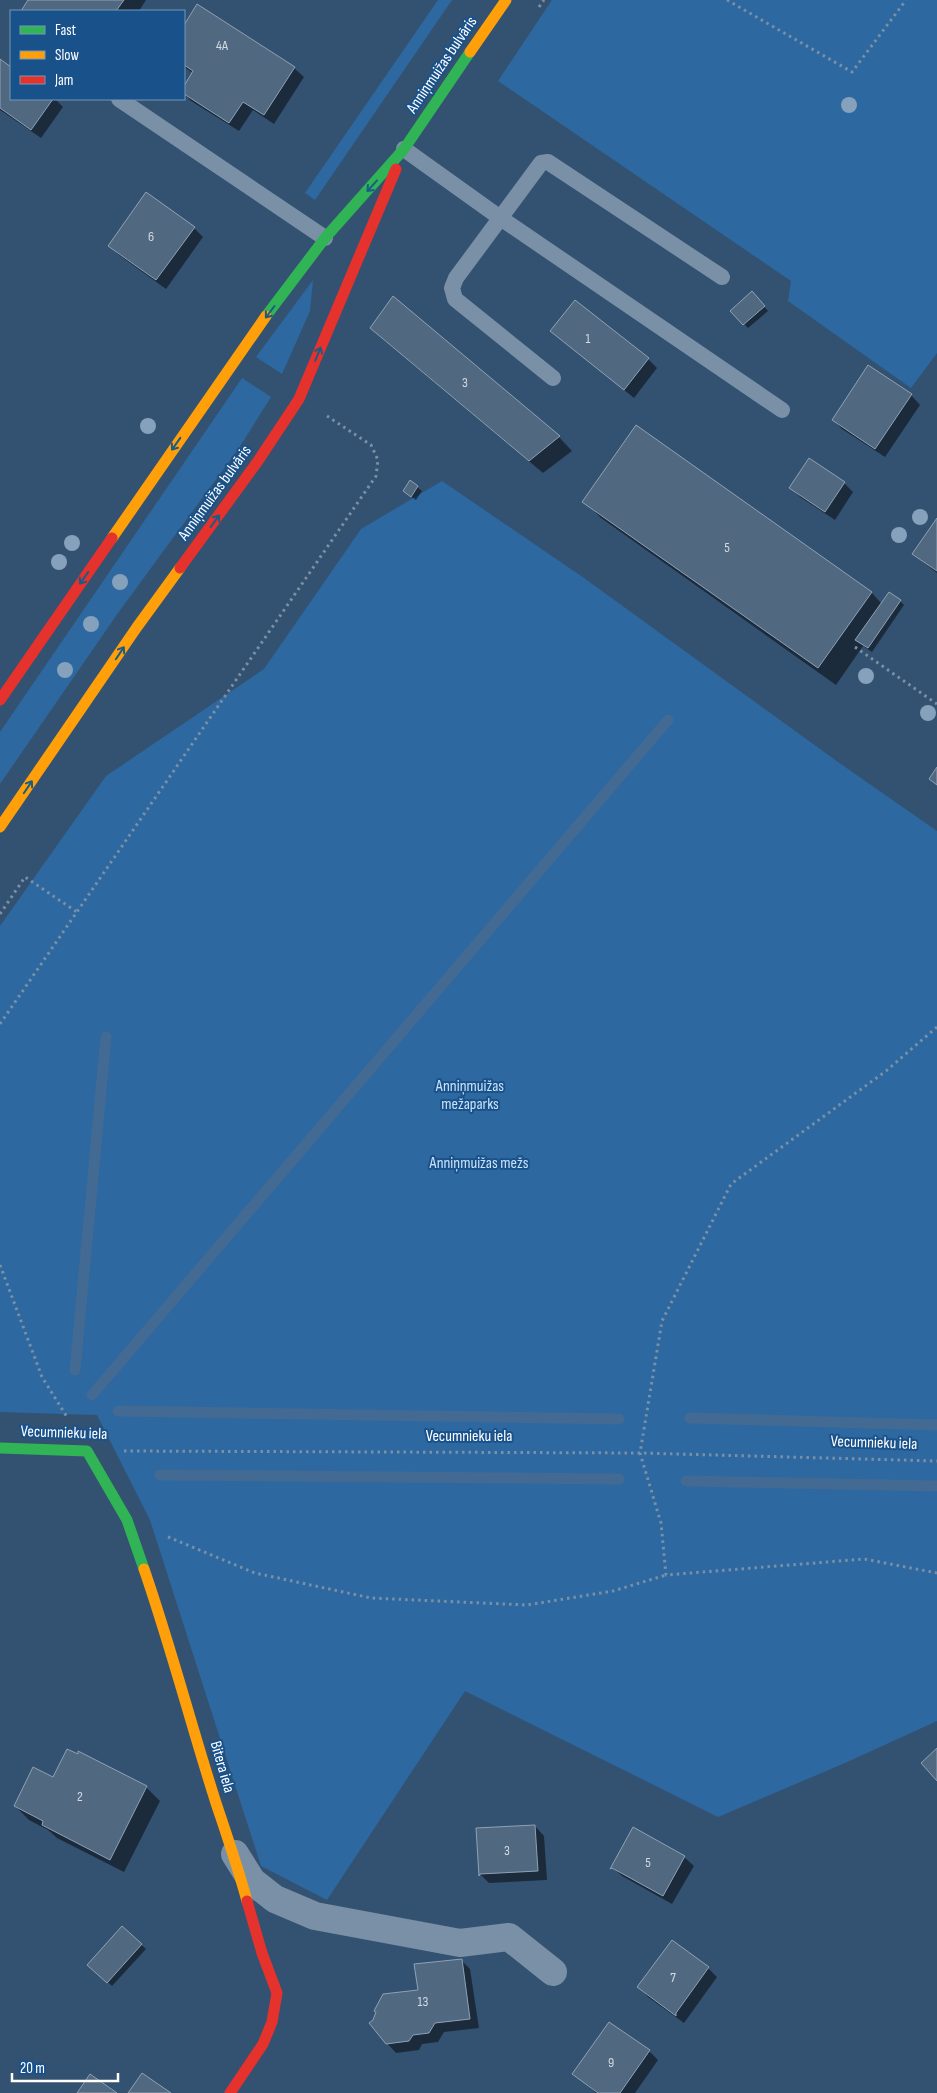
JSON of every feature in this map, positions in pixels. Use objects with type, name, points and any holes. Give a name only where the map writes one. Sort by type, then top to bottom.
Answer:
[{"type":"street","name":"Anniņmuižas bulvāris","points":[[0,700],[246,343],[325,238],[404,149],[506,0]]},
{"type":"street","name":"Anniņmuižas bulvāris","points":[[0,827],[137,627],[258,461],[299,399],[404,149]]},
{"type":"street","name":"Vecumnieku iela","points":[[0,1448],[87,1451]]},
{"type":"street","name":"Bitera iela","points":[[87,1451],[127,1520],[168,1639],[262,1953],[277,1993],[272,2022],[263,2044],[230,2093]]},
{"type":"street","points":[[232,1848],[252,1881],[275,1899],[314,1916],[460,1942],[509,1937],[553,1972]]},
{"type":"lane","points":[[120,100],[325,238]]},
{"type":"lane","points":[[404,149],[499,217],[782,410]]},
{"type":"lane","points":[[553,378],[455,299],[452,288],[456,278],[499,217],[541,163],[548,162],[722,278]]},
{"type":"path","points":[[727,0],[852,72],[906,0]]},
{"type":"path","points":[[1,1021],[376,476],[378,460],[371,446],[299,399]]},
{"type":"path","points":[[854,647],[937,704]]},
{"type":"path","points":[[0,914],[25,877],[77,912]]},
{"type":"path","points":[[666,1574],[661,1523],[640,1453],[662,1321],[731,1184],[886,1071],[937,1027]]},
{"type":"path","points":[[0,1265],[42,1377],[87,1451]]},
{"type":"path","name":"Vecumnieku iela","points":[[87,1451],[640,1453],[937,1461]]},
{"type":"path","points":[[127,1520],[255,1573],[371,1598],[527,1605],[612,1591],[666,1574],[864,1559],[937,1573]]},
{"type":"green space","points":[[438,0],[452,0],[315,200],[305,193]]},
{"type":"green space","points":[[552,0],[937,0],[937,353],[911,388],[788,301],[791,281],[498,81]]},
{"type":"green space","points":[[313,280],[310,311],[282,374],[256,357]]},
{"type":"green space","points":[[242,378],[271,397],[239,448],[118,613],[0,784],[0,732]]},
{"type":"green space","name":"Anniņmuižas mežaparks","points":[[442,481],[584,578],[838,762],[937,831],[937,1721],[845,1763],[718,1817],[465,1691],[327,1900],[261,1866],[150,1520],[97,1415],[0,1412],[0,926],[106,776],[264,669],[361,529]]},
{"type":"building","points":[[28,0],[124,0],[117,10],[22,10]]},
{"type":"building","points":[[197,4],[295,67],[264,115],[243,102],[229,123],[185,95],[185,84],[193,71],[185,66],[185,23]]},
{"type":"building","points":[[0,59],[10,66],[10,100],[52,100],[31,130],[0,108]]},
{"type":"building","points":[[146,192],[195,227],[156,280],[108,246]]},
{"type":"building","points":[[752,291],[765,306],[743,325],[730,311]]},
{"type":"building","points":[[393,296],[560,436],[529,461],[370,328]]},
{"type":"building","points":[[575,300],[649,358],[624,390],[550,331]]},
{"type":"building","points":[[868,365],[912,394],[875,449],[832,420]]},
{"type":"building","points":[[636,425],[872,592],[818,668],[582,502]]},
{"type":"building","points":[[809,458],[845,482],[825,512],[789,488]]},
{"type":"building","points":[[410,480],[418,486],[411,497],[403,491]]},
{"type":"building","points":[[937,518],[937,571],[912,554]]},
{"type":"building","points":[[889,592],[901,600],[868,648],[855,640]]},
{"type":"building","points":[[937,767],[937,785],[929,779]]},
{"type":"building","points":[[937,1748],[937,1781],[921,1763]]},
{"type":"building","points":[[67,1749],[78,1754],[78,1751],[147,1786],[110,1860],[42,1825],[43,1821],[14,1806],[33,1767],[53,1777]]},
{"type":"building","points":[[535,1825],[538,1871],[480,1874],[479,1876],[476,1828]]},
{"type":"building","points":[[633,1827],[685,1856],[663,1896],[612,1868],[610,1869]]},
{"type":"building","points":[[122,1926],[142,1944],[107,1983],[87,1965]]},
{"type":"building","points":[[672,1940],[709,1967],[676,2013],[676,2016],[637,1987]]},
{"type":"building","points":[[462,1959],[470,2019],[435,2023],[429,2033],[413,2035],[409,2041],[386,2044],[369,2023],[373,2020],[376,2012],[374,2011],[383,1994],[418,1990],[414,1964]]},
{"type":"building","points":[[609,2022],[650,2050],[620,2093],[598,2093],[572,2074]]},
{"type":"building","points":[[142,2073],[171,2093],[128,2093]]},
{"type":"building","points":[[90,2074],[117,2093],[77,2093]]},
{"type":"waterway","points":[[92,1395],[668,720]]},
{"type":"waterway","points":[[75,1370],[106,1037]]},
{"type":"waterway","points":[[118,1411],[619,1419]]},
{"type":"waterway","points":[[690,1418],[937,1425]]},
{"type":"waterway","points":[[160,1475],[619,1479]]},
{"type":"waterway","points":[[686,1481],[937,1486]]},
{"type":"traffic: fast","points":[[266,316],[325,238],[404,149],[470,52]]},
{"type":"traffic: fast","points":[[0,1448],[87,1451],[127,1520],[144,1569]]},
{"type":"traffic: slow","points":[[470,52],[506,0]]},
{"type":"traffic: slow","points":[[112,538],[266,316]]},
{"type":"traffic: slow","points":[[0,827],[137,627],[180,568]]},
{"type":"traffic: slow","points":[[144,1569],[247,1901]]},
{"type":"traffic: jam","points":[[180,568],[258,461],[299,399],[396,169]]},
{"type":"traffic: jam","points":[[0,700],[112,538]]},
{"type":"traffic: jam","points":[[230,2093],[263,2044],[272,2022],[277,1993],[262,1953],[247,1901]]},
{"type":"park label","name":"Anniņmuižas mežs","points":[[479,1163]]}]
